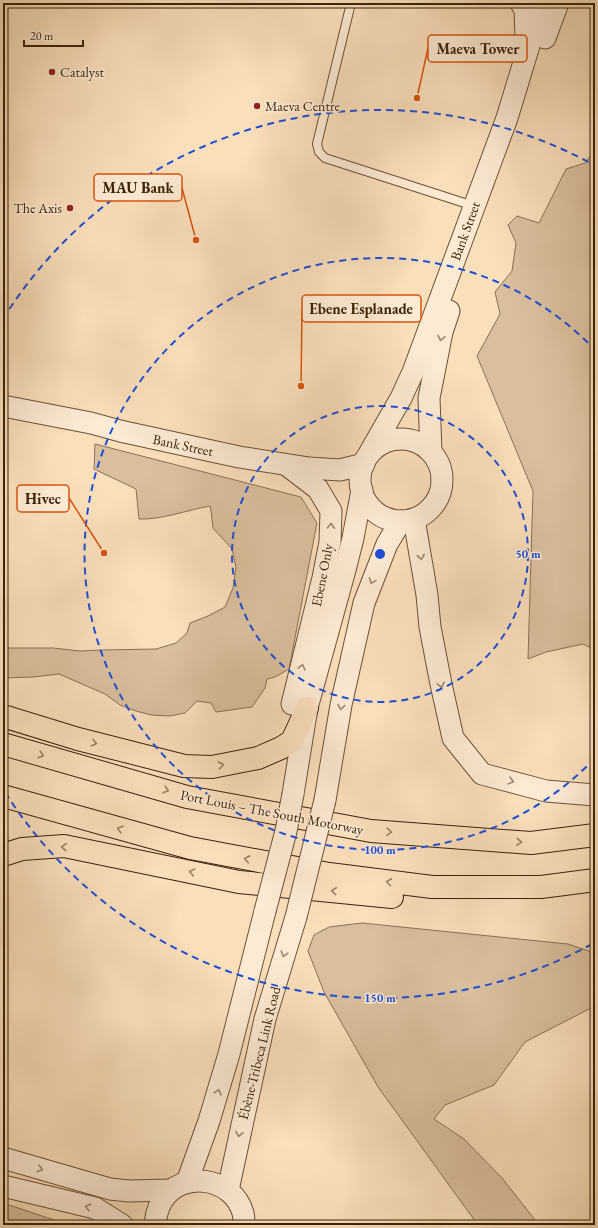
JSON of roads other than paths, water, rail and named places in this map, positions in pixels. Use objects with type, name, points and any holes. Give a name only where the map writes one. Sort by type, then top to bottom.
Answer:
[{"type":"highway","points":[[3,716],[78,739],[184,766],[212,767],[258,758],[281,748],[292,741],[299,726],[300,706]]},
{"type":"highway","name":"Port Louis – The South Motorway","points":[[3,744],[187,797],[371,831],[531,843],[595,835]]},
{"type":"highway","points":[[3,796],[190,848],[329,874],[432,887],[541,887]]},
{"type":"highway","points":[[3,855],[22,849],[64,846],[239,882],[395,897],[541,887],[595,880]]},
{"type":"street","points":[[521,3],[525,10],[534,51]]},
{"type":"street","points":[[531,3],[534,51]]},
{"type":"street","name":"Bank Street","points":[[3,406],[91,423],[127,433],[239,457],[309,468],[340,470],[367,458],[401,398],[413,372],[507,118],[534,51],[542,3]]},
{"type":"street","points":[[431,452],[429,398],[442,332],[534,51],[558,3]]},
{"type":"street","points":[[534,51],[563,3]]},
{"type":"street","points":[[407,439],[420,443],[431,452],[439,464],[442,477],[441,490],[435,502],[426,512],[408,520],[388,518],[376,512],[367,502],[360,477],[367,458],[381,444],[394,440],[407,439]]},
{"type":"street","points":[[285,464],[338,477],[362,488]]},
{"type":"street","name":"Ebene Only","points":[[285,464],[318,488],[331,511],[330,542],[300,706]]},
{"type":"street","points":[[300,706],[346,565],[353,538],[362,488]]},
{"type":"street","points":[[408,520],[427,596],[430,627],[440,684],[453,738],[482,774],[546,791],[595,795]]},
{"type":"street","name":"Ébène-Tribeca Link Road","points":[[228,1190],[264,1019],[296,917],[325,800],[341,705],[364,603],[386,544],[408,520]]},
{"type":"street","name":"Ébène-Tribeca Link Road","points":[[155,1225],[157,1212],[162,1200],[179,1186],[209,1121],[227,1062],[286,831],[293,794],[300,706]]},
{"type":"street","points":[[3,1158],[110,1189],[129,1191],[179,1186],[198,1180],[210,1181],[228,1190],[237,1200],[242,1212],[244,1225]]},
{"type":"street","points":[[3,1186],[95,1208],[122,1225]]},
{"type":"lane","points":[[351,3],[317,144],[319,152],[325,158],[474,206]]},
{"type":"place","name":"Catalyst","points":[[52,72]]},
{"type":"place","name":"Maeva Tower","points":[[417,98]]},
{"type":"place","name":"Maeva Centre","points":[[257,106]]},
{"type":"place","name":"The Axis","points":[[70,208]]},
{"type":"place","name":"MAU Bank","points":[[196,240]]},
{"type":"place","name":"Ebene Esplanade","points":[[301,386]]},
{"type":"place","name":"Hivec","points":[[104,553]]}]
